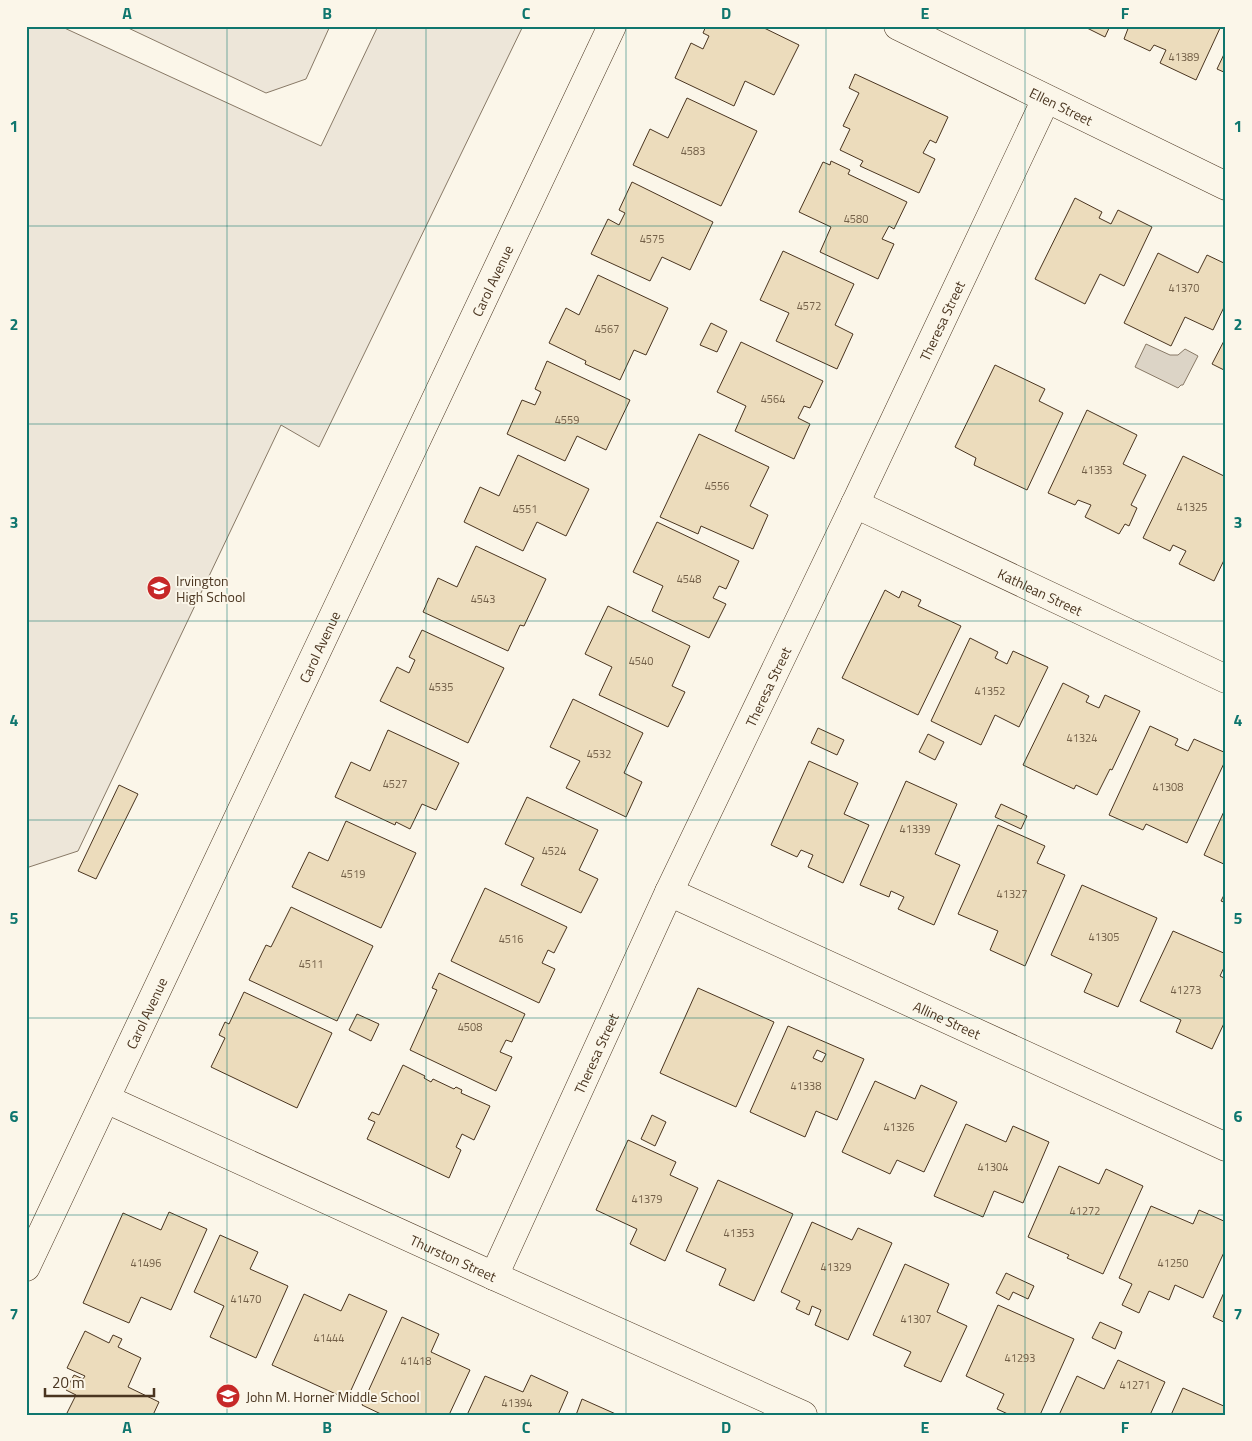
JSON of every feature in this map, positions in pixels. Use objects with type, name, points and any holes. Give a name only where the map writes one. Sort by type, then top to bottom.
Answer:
[{"type":"street","name":"Carol Avenue","points":[[26,1266],[612,26]]},
{"type":"street","name":"Ellen Street","points":[[898,26],[1226,186]]},
{"type":"street","name":"Theresa Street","points":[[494,1276],[670,892],[1046,99]]},
{"type":"street","name":"Kathlean Street","points":[[855,504],[1226,679]]},
{"type":"street","name":"Alline Street","points":[[670,892],[1226,1147]]},
{"type":"street","name":"Thurston Street","points":[[106,1100],[803,1415]]},
{"type":"shaded area","name":"Irvington High School","points":[[26,26],[60,26],[321,146],[378,26],[523,26],[319,447],[281,425],[78,851],[26,868]]},
{"type":"shaded area","points":[[124,26],[330,26],[306,79],[266,93]]},
{"type":"shaded area","points":[[1146,344],[1170,355],[1178,355],[1185,349],[1198,356],[1183,385],[1178,388],[1135,367]]},
{"type":"building","points":[[706,26],[760,26],[799,45],[774,95],[745,81],[734,106],[675,78],[691,43],[703,49],[709,36],[703,33]]},
{"type":"building","points":[[1083,26],[1110,26],[1105,37]]},
{"type":"building","points":[[1129,26],[1221,26],[1196,80],[1160,63],[1166,50],[1154,45],[1150,51],[1124,39]]},
{"type":"building","points":[[1226,50],[1226,73],[1217,69]]},
{"type":"building","points":[[855,74],[948,117],[936,143],[930,140],[923,153],[935,159],[919,193],[860,166],[863,161],[840,150],[850,129],[843,126],[859,93],[849,88]]},
{"type":"building","points":[[687,98],[757,131],[721,206],[633,165],[650,129],[668,138]]},
{"type":"building","points":[[831,161],[850,170],[848,174],[907,202],[894,229],[889,226],[882,239],[894,244],[878,279],[820,252],[831,227],[799,212],[823,162],[830,165]]},
{"type":"building","points":[[632,182],[713,222],[690,270],[662,257],[650,281],[591,254],[608,219],[619,225],[625,213],[619,210]]},
{"type":"building","points":[[1075,198],[1102,212],[1099,218],[1111,224],[1118,210],[1152,227],[1124,286],[1100,274],[1085,304],[1035,279]]},
{"type":"building","points":[[783,251],[854,284],[835,325],[853,334],[837,369],[776,341],[789,313],[760,300]]},
{"type":"building","points":[[1158,253],[1198,273],[1207,255],[1226,264],[1226,303],[1213,330],[1185,317],[1171,346],[1124,323]]},
{"type":"building","points":[[598,275],[668,308],[646,355],[634,350],[620,380],[585,364],[586,361],[549,343],[566,308],[579,315]]},
{"type":"building","points":[[711,323],[727,331],[717,352],[700,345]]},
{"type":"building","points":[[1226,337],[1226,371],[1212,364]]},
{"type":"building","points":[[741,342],[823,381],[810,408],[804,406],[798,418],[810,424],[794,459],[735,431],[746,406],[717,392]]},
{"type":"building","points":[[547,361],[630,400],[606,450],[577,436],[565,461],[507,434],[522,400],[535,405],[541,392],[535,389]]},
{"type":"building","points":[[995,365],[1045,389],[1039,401],[1063,413],[1027,490],[974,465],[976,458],[955,447]]},
{"type":"building","points":[[1087,410],[1137,435],[1123,464],[1146,475],[1131,505],[1137,508],[1129,526],[1125,524],[1119,534],[1085,517],[1091,505],[1078,500],[1075,505],[1048,493]]},
{"type":"building","points":[[699,434],[769,467],[750,506],[768,515],[753,549],[701,526],[698,534],[660,517]]},
{"type":"building","points":[[518,455],[589,489],[566,536],[537,522],[523,551],[464,522],[480,487],[499,496]]},
{"type":"building","points":[[1183,456],[1226,477],[1226,556],[1214,581],[1179,564],[1186,551],[1173,545],[1170,551],[1143,538]]},
{"type":"building","points":[[657,522],[739,561],[726,589],[719,586],[713,598],[726,604],[709,638],[652,611],[663,586],[633,572]]},
{"type":"building","points":[[476,546],[546,579],[524,626],[520,625],[508,651],[423,612],[438,578],[457,587]]},
{"type":"building","points":[[885,590],[899,598],[902,591],[921,600],[918,606],[961,626],[918,715],[842,678]]},
{"type":"building","points":[[608,606],[690,646],[672,686],[685,692],[668,727],[599,695],[612,667],[585,654]]},
{"type":"building","points":[[422,630],[504,668],[468,743],[380,701],[397,667],[409,673],[415,660],[409,657]]},
{"type":"building","points":[[970,638],[998,652],[995,658],[1007,664],[1013,651],[1048,667],[1019,727],[995,715],[981,745],[931,721]]},
{"type":"building","points":[[1063,683],[1089,696],[1086,702],[1099,708],[1105,695],[1140,711],[1112,770],[1110,769],[1097,795],[1076,785],[1074,789],[1023,765]]},
{"type":"building","points":[[573,699],[643,733],[624,773],[642,782],[626,817],[566,788],[580,761],[550,747]]},
{"type":"building","points":[[1150,726],[1178,739],[1175,745],[1188,751],[1194,739],[1226,753],[1226,759],[1187,843],[1146,824],[1143,830],[1109,815]]},
{"type":"building","points":[[818,728],[844,740],[837,755],[811,743]]},
{"type":"building","points":[[388,730],[459,763],[436,810],[422,804],[410,829],[396,822],[395,825],[335,797],[351,762],[370,771]]},
{"type":"building","points":[[928,734],[944,742],[935,760],[919,752]]},
{"type":"building","points":[[809,761],[858,783],[844,814],[869,825],[843,883],[808,867],[813,855],[801,850],[797,857],[771,845]]},
{"type":"building","points":[[906,781],[957,804],[935,854],[960,865],[934,925],[898,909],[904,897],[891,891],[889,897],[860,885]]},
{"type":"building","points":[[119,785],[138,794],[96,879],[78,871]]},
{"type":"building","points":[[527,797],[598,830],[579,870],[598,879],[581,913],[521,885],[534,858],[505,844]]},
{"type":"building","points":[[1001,804],[1027,816],[1021,829],[995,817]]},
{"type":"building","points":[[1226,807],[1226,865],[1204,855]]},
{"type":"building","points":[[346,821],[416,853],[381,928],[292,887],[309,852],[328,861]]},
{"type":"building","points":[[998,825],[1045,846],[1037,863],[1065,875],[1025,966],[990,950],[998,931],[958,914]]},
{"type":"building","points":[[1082,885],[1157,918],[1118,1007],[1084,992],[1092,974],[1051,955]]},
{"type":"building","points":[[485,888],[567,927],[554,953],[548,950],[542,963],[555,969],[539,1003],[451,961]]},
{"type":"building","points":[[1226,891],[1226,903],[1221,901]]},
{"type":"building","points":[[291,907],[373,946],[337,1021],[249,980],[266,945],[271,947]]},
{"type":"building","points":[[1173,931],[1226,954],[1226,963],[1220,976],[1226,979],[1226,1019],[1212,1049],[1176,1032],[1181,1020],[1140,1001]]},
{"type":"building","points":[[439,973],[525,1014],[512,1042],[506,1040],[500,1052],[512,1057],[496,1091],[410,1050],[437,990],[432,988]]},
{"type":"building","points":[[698,988],[774,1022],[736,1107],[660,1073]]},
{"type":"building","points":[[244,992],[332,1033],[297,1108],[211,1067],[225,1038],[219,1035],[225,1022],[229,1024]]},
{"type":"building","points":[[357,1014],[379,1024],[371,1041],[349,1030]]},
{"type":"building","points":[[788,1026],[864,1059],[837,1120],[816,1111],[805,1137],[750,1112]],"holes":[[[817,1050],[826,1054],[822,1062],[813,1058]]]},
{"type":"building","points":[[403,1065],[425,1076],[424,1078],[431,1082],[433,1079],[454,1089],[456,1087],[462,1090],[461,1093],[490,1106],[474,1140],[462,1134],[456,1147],[461,1150],[449,1178],[367,1139],[375,1122],[368,1119],[372,1112],[379,1115]]},
{"type":"building","points":[[875,1081],[915,1099],[921,1085],[957,1102],[924,1172],[897,1160],[890,1174],[842,1152]]},
{"type":"building","points":[[652,1115],[666,1122],[655,1146],[641,1139]]},
{"type":"building","points":[[966,1124],[1006,1142],[1013,1126],[1049,1142],[1023,1203],[994,1191],[983,1217],[934,1196]]},
{"type":"building","points":[[628,1140],[676,1162],[670,1175],[698,1188],[665,1261],[630,1244],[637,1229],[596,1210]]},
{"type":"building","points":[[1059,1166],[1099,1184],[1106,1169],[1143,1186],[1103,1274],[1067,1258],[1069,1255],[1028,1237]]},
{"type":"building","points":[[718,1180],[793,1214],[754,1301],[719,1285],[726,1269],[686,1251]]},
{"type":"building","points":[[1151,1206],[1193,1224],[1199,1210],[1226,1222],[1226,1248],[1203,1298],[1175,1285],[1169,1300],[1149,1291],[1139,1313],[1122,1305],[1132,1284],[1119,1278]]},
{"type":"building","points":[[169,1212],[207,1229],[171,1310],[141,1297],[129,1323],[83,1303],[123,1213],[161,1230]]},
{"type":"building","points":[[812,1222],[852,1240],[858,1228],[892,1243],[848,1340],[815,1325],[821,1310],[812,1306],[809,1315],[796,1309],[800,1301],[781,1292]]},
{"type":"building","points":[[220,1235],[258,1252],[250,1269],[288,1286],[256,1358],[210,1337],[224,1306],[194,1292]]},
{"type":"building","points":[[905,1264],[949,1284],[937,1312],[967,1326],[941,1382],[904,1366],[911,1352],[873,1335]]},
{"type":"building","points":[[1006,1273],[1034,1286],[1028,1299],[1013,1292],[1009,1300],[996,1293]]},
{"type":"building","points":[[1226,1288],[1226,1323],[1213,1317]]},
{"type":"building","points":[[304,1294],[341,1311],[349,1294],[387,1311],[347,1399],[272,1365]]},
{"type":"building","points":[[998,1305],[1074,1339],[1040,1415],[1010,1415],[997,1409],[1004,1394],[966,1376]]},
{"type":"building","points":[[402,1317],[439,1334],[431,1352],[470,1370],[449,1415],[383,1415],[362,1405]]},
{"type":"building","points":[[1100,1322],[1122,1332],[1115,1349],[1092,1338]]},
{"type":"building","points":[[85,1331],[109,1343],[113,1335],[122,1339],[118,1347],[141,1358],[128,1387],[159,1402],[153,1415],[71,1415],[67,1413],[76,1395],[66,1390],[74,1375],[83,1379],[85,1376],[67,1368]]},
{"type":"building","points":[[1118,1360],[1165,1382],[1150,1415],[1059,1415],[1077,1376],[1104,1389]]},
{"type":"building","points":[[531,1375],[568,1392],[558,1415],[467,1415],[485,1376],[523,1392]]},
{"type":"building","points":[[1183,1388],[1226,1407],[1226,1415],[1171,1415]]},
{"type":"building","points":[[582,1399],[618,1415],[576,1415]]},
{"type":"place","name":"Irvington High School","points":[[159,588]]},
{"type":"place","name":"John M. Horner Middle School","points":[[228,1396]]}]
